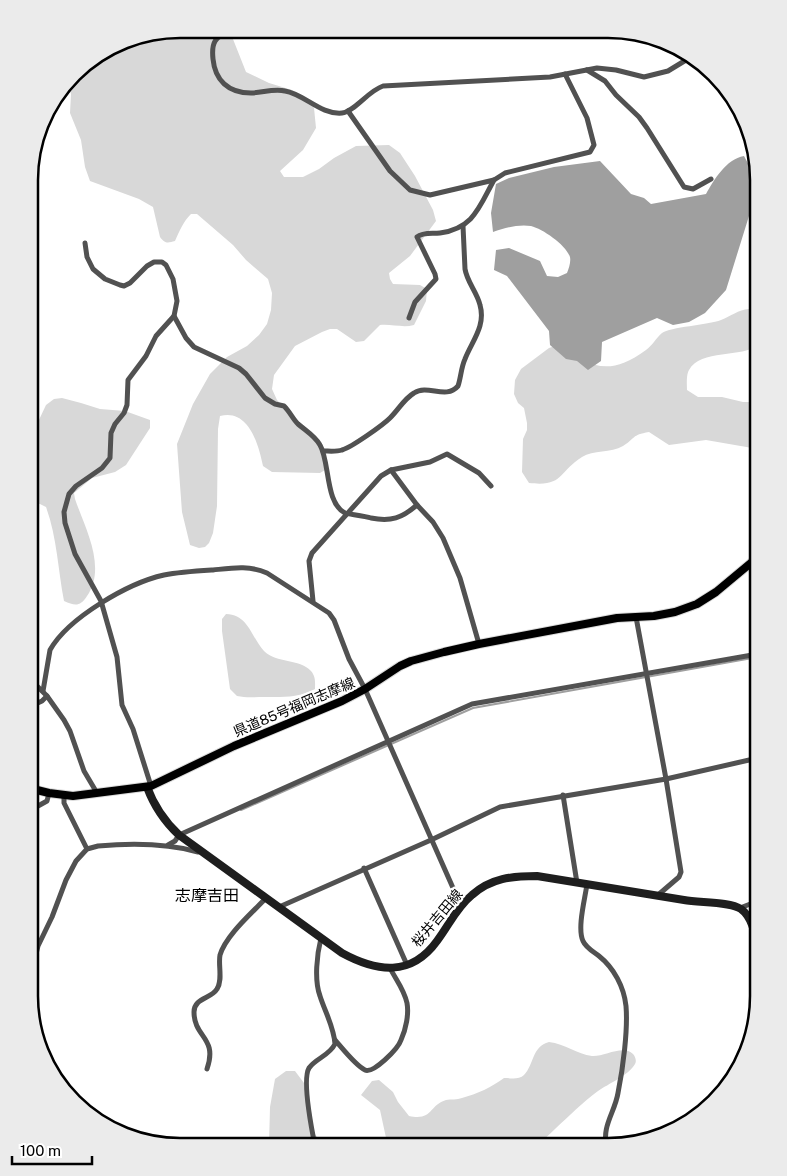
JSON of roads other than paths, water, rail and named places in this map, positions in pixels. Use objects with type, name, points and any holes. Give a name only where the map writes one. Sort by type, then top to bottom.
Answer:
[{"type":"main road","name":"県道85号福岡志摩線","points":[[38,791],[64,796],[97,794],[149,786],[234,746],[342,701],[411,661],[479,644],[617,618],[664,614],[696,604],[716,592],[749,565]]},
{"type":"main road","name":"桜井吉田線","points":[[149,786],[155,806],[179,835],[342,954],[372,967],[390,968],[407,965],[424,956],[460,906],[483,887],[508,877],[537,876],[740,908]]},
{"type":"main road","points":[[740,908],[749,920]]},
{"type":"street","points":[[217,38],[212,47],[214,70],[218,78],[227,87],[238,92],[251,93],[284,90],[336,113],[348,111],[374,90],[383,86],[550,77],[586,69],[606,69],[644,77],[668,71],[684,61]]},
{"type":"street","points":[[586,69],[605,81],[616,95],[639,117],[684,187],[693,189],[711,179]]},
{"type":"street","points":[[348,111],[390,171],[410,190],[430,195],[494,180],[505,173],[590,152],[594,145],[587,118],[565,74]]},
{"type":"street","points":[[409,318],[415,302],[436,280],[435,274],[417,237],[422,234],[442,232],[463,226],[471,220],[494,180]]},
{"type":"street","points":[[323,451],[345,450],[390,418],[413,393],[428,390],[444,392],[458,386],[466,357],[476,338],[482,315],[478,297],[466,275],[463,226]]},
{"type":"street","points":[[85,243],[87,257],[93,269],[112,284],[124,286],[139,275],[147,266],[154,262],[162,262],[166,265],[176,288],[177,301],[174,316],[156,336],[146,356],[128,380],[127,405],[111,433],[110,458],[102,468],[76,486],[69,494],[64,512],[65,523],[77,559],[101,601],[116,657],[122,705],[134,729],[149,786]]},
{"type":"street","points":[[174,316],[188,342],[202,351],[239,368],[265,398],[275,404],[284,406],[298,424],[315,438],[323,451],[329,487],[340,509],[346,514],[358,514],[381,520],[395,519],[406,515],[417,505]]},
{"type":"street","points":[[313,602],[309,561],[312,553],[374,482],[391,470],[430,462],[447,454],[479,473],[491,486]]},
{"type":"street","points":[[391,470],[417,505],[433,522],[443,538],[460,578],[479,644]]},
{"type":"street","points":[[38,703],[42,701],[45,694],[50,650],[53,645],[73,624],[101,601],[108,600],[124,590],[162,576],[242,568],[258,569],[324,609],[334,620],[349,660],[365,689],[460,906]]},
{"type":"street","points":[[636,617],[681,872],[679,877],[658,895]]},
{"type":"street","points":[[168,845],[176,841],[179,835],[472,704],[749,655]]},
{"type":"street","points":[[38,687],[64,720],[70,731],[84,771],[97,794]]},
{"type":"street","points":[[278,906],[431,840],[500,807],[666,779],[749,760]]},
{"type":"street","points":[[38,806],[46,801],[49,794]]},
{"type":"street","points":[[563,795],[577,882]]},
{"type":"street","points":[[38,947],[72,868],[87,849],[64,803],[64,796]]},
{"type":"street","name":"桜井吉田線","points":[[87,849],[108,845],[168,845],[201,852]]},
{"type":"street","points":[[364,868],[407,965]]},
{"type":"street","points":[[587,884],[581,934],[583,942],[615,974],[626,1005],[618,1093],[615,1108],[608,1120],[604,1134],[605,1138]]},
{"type":"street","points":[[207,1069],[211,1058],[209,1046],[196,1026],[195,1007],[198,1002],[218,987],[218,967],[223,948],[228,939],[266,898]]},
{"type":"street","points":[[740,908],[749,904]]},
{"type":"street","points":[[321,938],[317,974],[318,991],[335,1040],[359,1066],[367,1071],[377,1067],[400,1044],[407,1014],[407,1000],[400,983],[394,978],[390,968]]},
{"type":"street","points":[[314,1138],[307,1097],[308,1071],[332,1050],[335,1040]]},
{"type":"waterway","points":[[241,810],[473,708],[749,659]]},
{"type":"district","name":"志摩吉田","points":[[207,895]]}]
